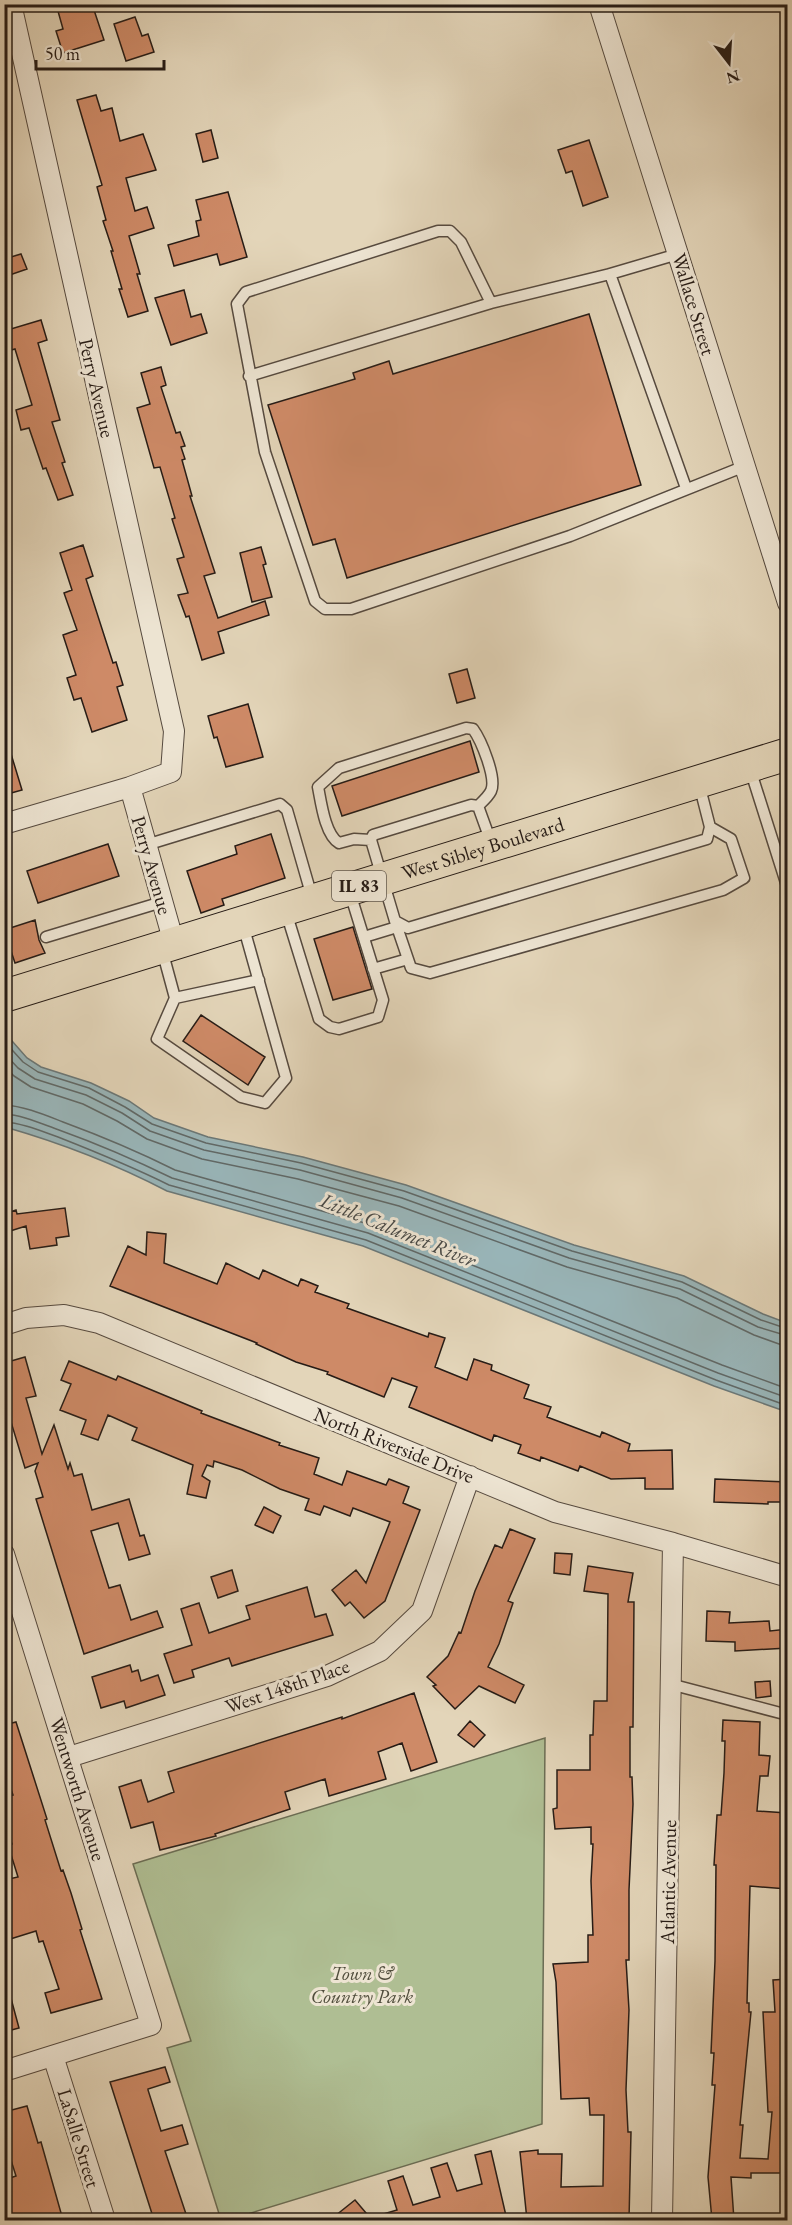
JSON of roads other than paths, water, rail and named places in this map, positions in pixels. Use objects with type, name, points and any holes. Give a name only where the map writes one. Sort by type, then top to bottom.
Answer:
[{"type":"main road","name":"West Sibley Boulevard","points":[[16,992],[788,754]]},
{"type":"street","name":"Perry Avenue","points":[[11,4],[174,731],[171,772],[130,787],[162,902],[168,945]]},
{"type":"street","name":"Wallace Street","points":[[599,4],[788,603]]},
{"type":"street","points":[[4,824],[130,787]]},
{"type":"street","name":"North Riverside Drive","points":[[4,1325],[26,1318],[64,1315],[99,1323],[555,1512],[788,1576]]},
{"type":"street","name":"West 148th Place","points":[[69,1757],[327,1676],[380,1651],[422,1611],[470,1476]]},
{"type":"street","name":"Atlantic Avenue","points":[[662,2220],[673,1543]]},
{"type":"street","name":"Wentworth Avenue","points":[[4,1554],[151,2025],[53,2056]]},
{"type":"street","points":[[4,2071],[53,2056]]},
{"type":"street","name":"LaSalle Street","points":[[53,2056],[105,2220]]},
{"type":"lane","points":[[491,303],[461,242],[450,231],[438,231],[246,292],[237,303],[264,452],[315,601],[326,609],[351,609],[570,536],[745,466]]},
{"type":"lane","points":[[249,376],[491,303],[610,274],[678,254]]},
{"type":"lane","points":[[610,274],[686,488]]},
{"type":"lane","points":[[370,840],[354,839],[339,843],[335,840],[325,818],[318,787],[339,768],[466,728],[473,729],[480,738],[493,781],[491,791],[478,806]]},
{"type":"lane","points":[[749,765],[788,889]]},
{"type":"lane","points":[[364,937],[396,924],[408,928],[707,839],[710,827],[698,781]]},
{"type":"lane","points":[[146,845],[280,804],[287,810],[299,904],[319,1019],[330,1027],[339,1029],[378,1017],[383,1000],[349,889]]},
{"type":"lane","points":[[370,840],[373,836],[427,818],[471,805],[478,806]]},
{"type":"lane","points":[[478,806],[492,845]]},
{"type":"lane","points":[[370,840],[411,968],[430,973],[723,890],[744,878],[731,839],[710,827]]},
{"type":"lane","points":[[46,937],[162,902]]},
{"type":"lane","points":[[168,945],[176,998],[157,1039],[241,1097],[265,1103],[286,1078],[243,922]]},
{"type":"lane","points":[[374,969],[408,958]]},
{"type":"lane","points":[[176,998],[259,980]]},
{"type":"lane","points":[[670,1684],[788,1715]]},
{"type":"water","name":"Little Calumet River","points":[[5,1033],[27,1058],[41,1067],[91,1083],[129,1101],[154,1118],[208,1137],[303,1157],[406,1185],[574,1245],[684,1276],[787,1323],[787,1412],[714,1386],[363,1246],[167,1191],[88,1155],[5,1127]]},
{"type":"park label","name":"Town & Country Park","points":[[362,1984]]}]
